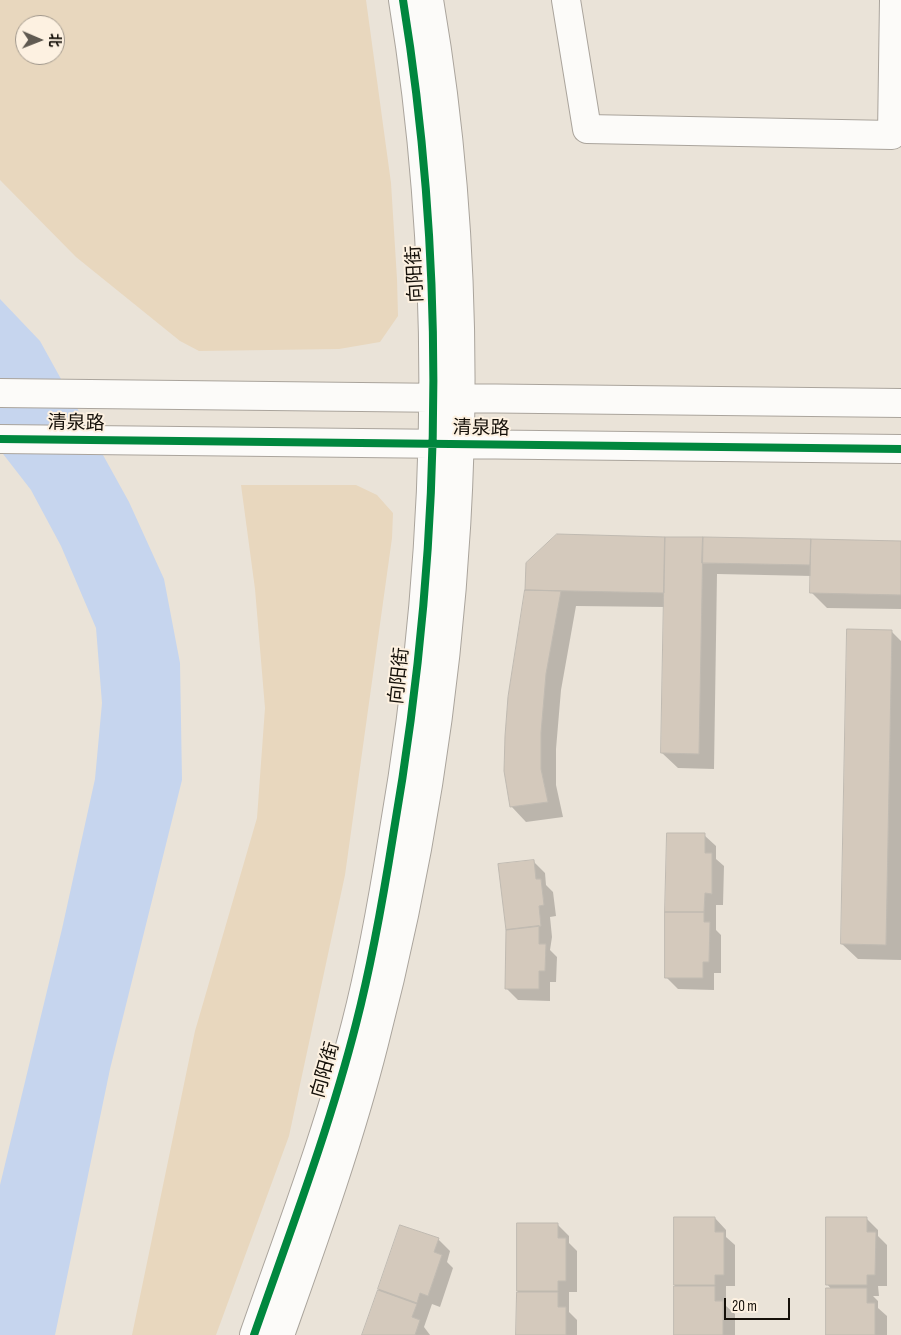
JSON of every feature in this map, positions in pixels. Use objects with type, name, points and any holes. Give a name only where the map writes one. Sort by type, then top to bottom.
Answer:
[{"type":"street","name":"向阳街","points":[[254,1335],[325,1132],[356,1022],[375,935],[400,796],[413,706],[427,579],[434,331],[424,151],[403,0]]},
{"type":"street","name":"向阳街","points":[[280,1335],[326,1205],[374,1044],[404,914],[423,814],[444,658],[458,512],[461,355],[458,255],[447,122],[429,0]]},
{"type":"street","points":[[566,0],[586,129],[892,135],[894,0]]},
{"type":"street","name":"清泉路","points":[[0,393],[901,403]]},
{"type":"street","name":"清泉路","points":[[0,439],[901,450]]},
{"type":"shaded area","points":[[0,0],[366,0],[391,183],[397,279],[398,316],[380,342],[339,349],[199,351],[180,341],[76,257],[0,180]]},
{"type":"shaded area","points":[[241,485],[356,485],[377,495],[393,513],[392,538],[345,875],[289,1136],[216,1335],[132,1335],[195,1031],[257,818],[265,708],[255,589]]},
{"type":"water","points":[[0,299],[40,341],[129,502],[164,579],[180,663],[182,780],[110,1069],[55,1335],[0,1335],[0,1185],[62,929],[95,779],[102,703],[96,628],[61,546],[31,490],[0,450]]},
{"type":"building","points":[[557,534],[665,537],[664,593],[525,590],[526,563]]},
{"type":"building","points":[[665,537],[703,537],[699,754],[661,753]]},
{"type":"building","points":[[703,537],[811,539],[810,565],[702,563]]},
{"type":"building","points":[[811,539],[901,541],[901,595],[810,593]]},
{"type":"building","points":[[525,590],[561,591],[546,674],[541,733],[541,769],[548,802],[510,807],[504,771],[505,736],[508,697]]},
{"type":"building","points":[[847,629],[892,630],[886,945],[841,944]]},
{"type":"building","points":[[667,833],[705,833],[705,853],[712,853],[712,894],[705,893],[704,912],[665,912]]},
{"type":"building","points":[[534,860],[536,879],[541,879],[544,905],[539,906],[541,926],[506,930],[498,864]]},
{"type":"building","points":[[665,912],[704,912],[704,922],[710,922],[709,962],[703,962],[703,978],[665,978]]},
{"type":"building","points":[[539,926],[539,944],[546,944],[545,971],[539,971],[539,989],[505,989],[506,930]]},
{"type":"building","points":[[674,1217],[715,1217],[715,1232],[724,1232],[724,1275],[715,1275],[715,1285],[674,1285]]},
{"type":"building","points":[[826,1217],[867,1217],[867,1232],[876,1232],[875,1275],[867,1275],[867,1285],[826,1285]]},
{"type":"building","points":[[517,1223],[558,1223],[558,1238],[566,1238],[566,1281],[558,1281],[558,1291],[517,1291]]},
{"type":"building","points":[[400,1225],[439,1238],[434,1252],[442,1255],[428,1296],[420,1293],[417,1303],[378,1289]]},
{"type":"building","points":[[674,1286],[715,1286],[715,1301],[723,1301],[723,1335],[674,1335]]},
{"type":"building","points":[[826,1288],[867,1288],[867,1303],[875,1303],[875,1335],[826,1335]]},
{"type":"building","points":[[378,1290],[417,1304],[412,1317],[420,1320],[415,1335],[362,1335]]},
{"type":"building","points":[[517,1292],[558,1292],[558,1307],[566,1307],[566,1335],[516,1335]]},
{"type":"cycle path","points":[[254,1335],[334,1103],[362,1001],[377,930],[393,836],[409,732],[421,628],[429,523],[433,418],[432,313],[427,209],[417,104],[403,0]]},
{"type":"cycle path","points":[[0,439],[901,449]]}]
